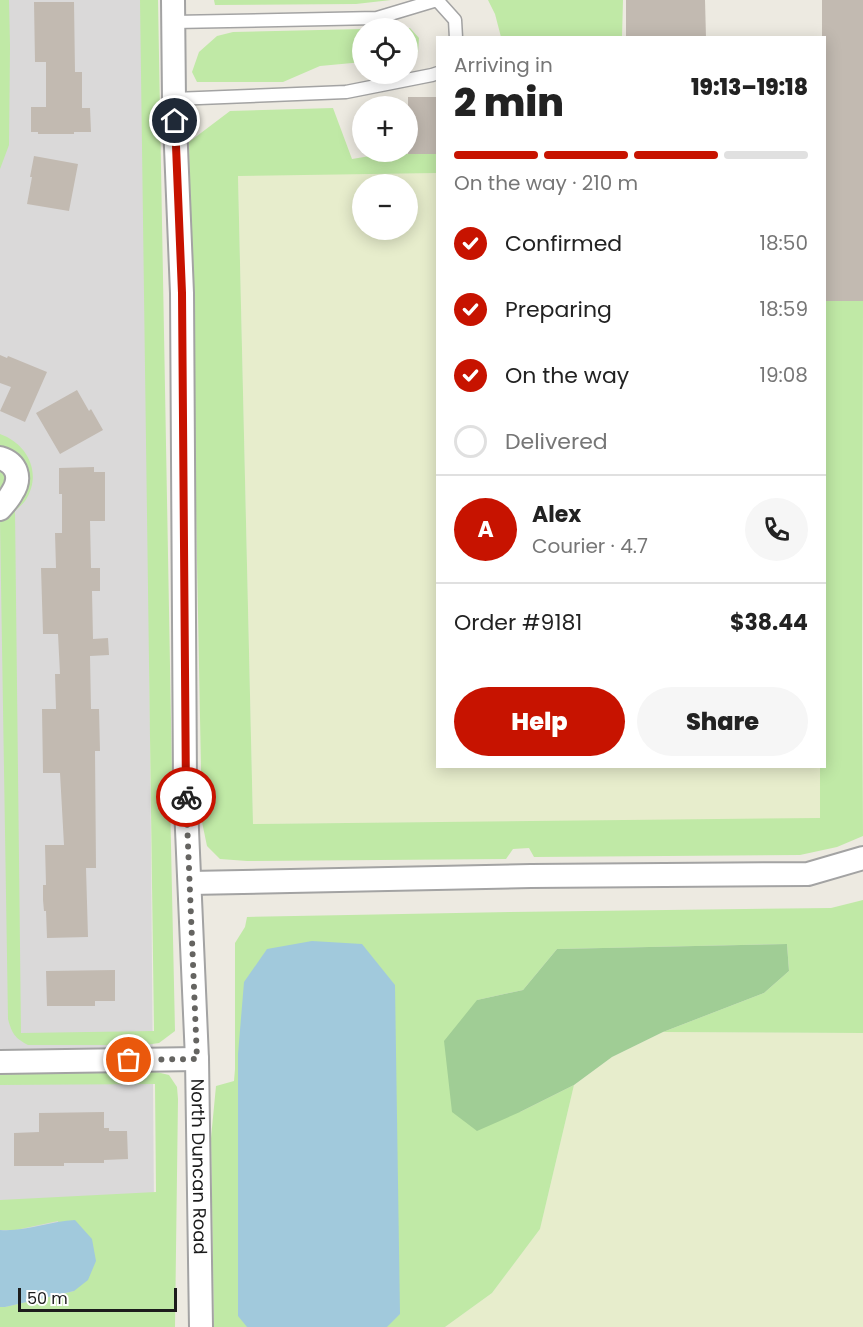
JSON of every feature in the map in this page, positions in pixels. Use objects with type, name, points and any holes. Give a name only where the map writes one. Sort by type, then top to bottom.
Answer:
[{"type":"street","name":"North Duncan Road","points":[[173,11],[174,99],[182,293],[185,784],[197,1059],[201,1327]]},
{"type":"street","points":[[0,509],[14,492],[16,481],[16,471],[13,465],[4,459]]},
{"type":"street","points":[[190,883],[531,876],[808,874],[863,858]]},
{"type":"street","points":[[0,1062],[197,1059]]},
{"type":"lane","points":[[173,11],[377,18],[437,0],[455,20],[456,36]]},
{"type":"lane","points":[[174,99],[346,92],[436,74]]},
{"type":"shaded area","points":[[0,0],[144,0],[155,1327],[0,1327]]},
{"type":"green space","points":[[0,0],[9,0],[10,46],[9,145],[0,169]]},
{"type":"green space","points":[[140,0],[158,0],[175,1031],[159,1043],[145,1045],[28,1045],[15,1035],[8,1019],[0,434],[25,452],[30,461],[33,481],[25,501],[15,511],[21,1033],[154,1031]]},
{"type":"green space","points":[[214,0],[391,0],[356,4],[215,5]]},
{"type":"green space","points":[[488,0],[623,0],[622,36],[501,36],[495,14]]},
{"type":"green space","points":[[352,29],[352,63],[320,66],[283,82],[197,82],[192,72],[199,52],[217,36],[233,32]]},
{"type":"green space","points":[[333,108],[352,162],[418,162],[418,154],[436,154],[436,173],[238,176],[253,824],[820,818],[820,768],[826,768],[826,301],[863,301],[863,836],[837,847],[800,855],[534,857],[529,848],[513,849],[506,859],[247,861],[220,859],[207,846],[202,822],[189,142],[230,111]]},
{"type":"green space","points":[[436,173],[436,768],[820,768],[820,819],[253,824],[238,175]]},
{"type":"green space","points":[[863,900],[863,1033],[663,1032],[764,993],[789,971],[787,944],[557,949],[523,990],[477,1000],[520,1112],[574,1085],[540,1229],[492,1293],[445,1327],[214,1327],[211,1138],[216,1086],[234,1081],[235,943],[245,927],[247,917],[831,908]]},
{"type":"green space","points":[[787,944],[789,971],[764,993],[663,1032],[612,1057],[574,1085],[477,1131],[452,1112],[444,1041],[477,1000],[523,990],[557,949]]},
{"type":"green space","points":[[663,1032],[863,1033],[863,1327],[445,1327],[492,1293],[540,1229],[574,1085],[612,1057]]},
{"type":"green space","points":[[148,1070],[169,1075],[177,1087],[175,1327],[0,1327],[0,1307],[74,1291],[58,1221],[16,1230],[0,1230],[0,1200],[156,1192],[155,1084],[0,1085],[0,1072]]},
{"type":"water","points":[[312,941],[362,944],[395,985],[400,1314],[387,1327],[247,1327],[238,1316],[238,1054],[244,982],[267,949]]},
{"type":"water","points":[[75,1220],[92,1239],[96,1261],[88,1280],[74,1291],[0,1307],[0,1230]]},
{"type":"building","points":[[626,0],[705,0],[706,36],[626,36]]},
{"type":"building","points":[[822,0],[863,0],[863,301],[826,301],[826,36],[822,36]]},
{"type":"building","points":[[34,2],[74,2],[75,72],[82,72],[82,108],[90,108],[91,132],[38,134],[38,132],[31,132],[31,107],[46,107],[46,62],[35,62]]},
{"type":"building","points":[[418,97],[436,97],[436,154],[418,154]]},
{"type":"building","points":[[34,156],[78,164],[69,211],[27,204]]},
{"type":"building","points":[[0,355],[47,372],[25,422],[0,411],[11,387],[0,383]]},
{"type":"building","points":[[77,390],[103,430],[60,454],[36,413]]},
{"type":"building","points":[[94,467],[94,472],[105,472],[105,521],[90,521],[91,568],[100,568],[100,591],[92,591],[93,639],[108,638],[109,655],[90,656],[91,709],[99,709],[100,751],[95,751],[96,868],[86,868],[88,937],[47,938],[46,911],[44,911],[43,900],[43,885],[46,885],[45,845],[64,845],[60,773],[43,773],[42,709],[56,709],[55,674],[60,674],[58,634],[43,634],[41,568],[56,568],[55,533],[62,533],[59,468]]},
{"type":"building","points":[[115,970],[115,1001],[95,1001],[95,1006],[47,1006],[46,971]]},
{"type":"building","points":[[104,1112],[104,1128],[109,1128],[109,1131],[127,1131],[128,1159],[104,1160],[104,1163],[64,1163],[64,1166],[14,1166],[14,1133],[39,1132],[39,1113]]},
{"type":"way so far","points":[[129,1060],[197,1059],[186,797]]},
{"type":"route","points":[[175,121],[182,293],[186,797]]}]
